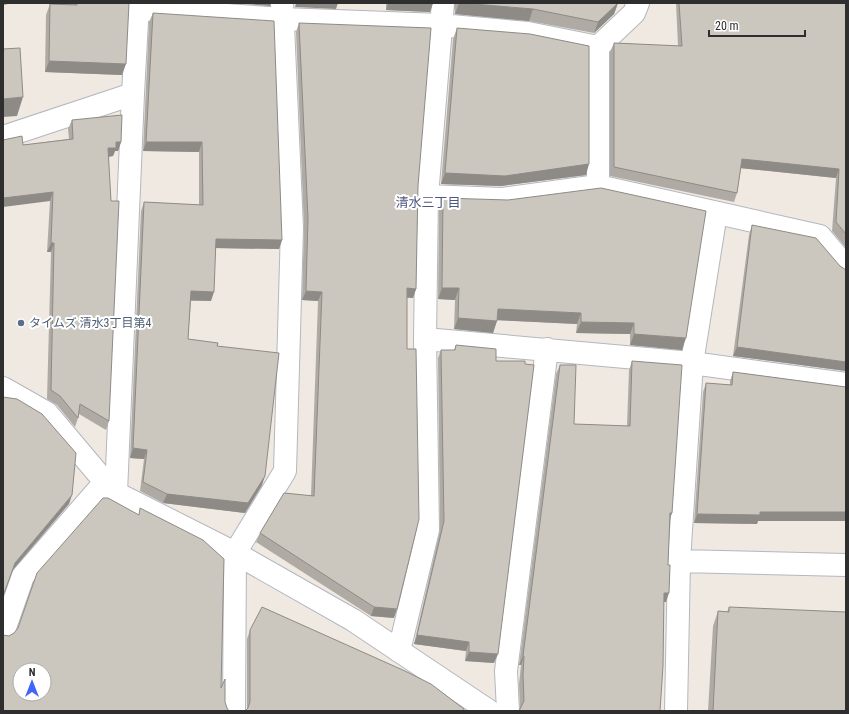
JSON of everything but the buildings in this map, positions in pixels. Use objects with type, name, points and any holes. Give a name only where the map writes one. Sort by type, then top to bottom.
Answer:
[{"type":"street","points":[[399,650],[428,530],[425,339],[427,196],[443,3]]},
{"type":"street","points":[[598,186],[598,47],[634,13],[638,3]]},
{"type":"street","points":[[3,633],[23,576],[111,488],[138,6],[282,11],[440,25],[528,33],[598,47]]},
{"type":"street","points":[[234,711],[235,553],[285,471],[292,228],[282,11]]},
{"type":"street","points":[[3,137],[133,94]]},
{"type":"street","points":[[427,196],[502,199],[598,186],[820,236],[846,267]]},
{"type":"street","points":[[676,711],[679,561],[692,363],[716,213]]},
{"type":"street","points":[[425,339],[692,363],[846,384]]},
{"type":"street","points":[[508,711],[506,671],[547,349]]},
{"type":"street","points":[[3,388],[47,413],[111,488],[235,553],[352,620],[489,711]]},
{"type":"street","points":[[679,561],[846,565]]},
{"type":"place","name":"タイムズ 清水3丁目第4","points":[[21,323]]},
{"type":"district","name":"清水三丁目","points":[[428,202]]}]
